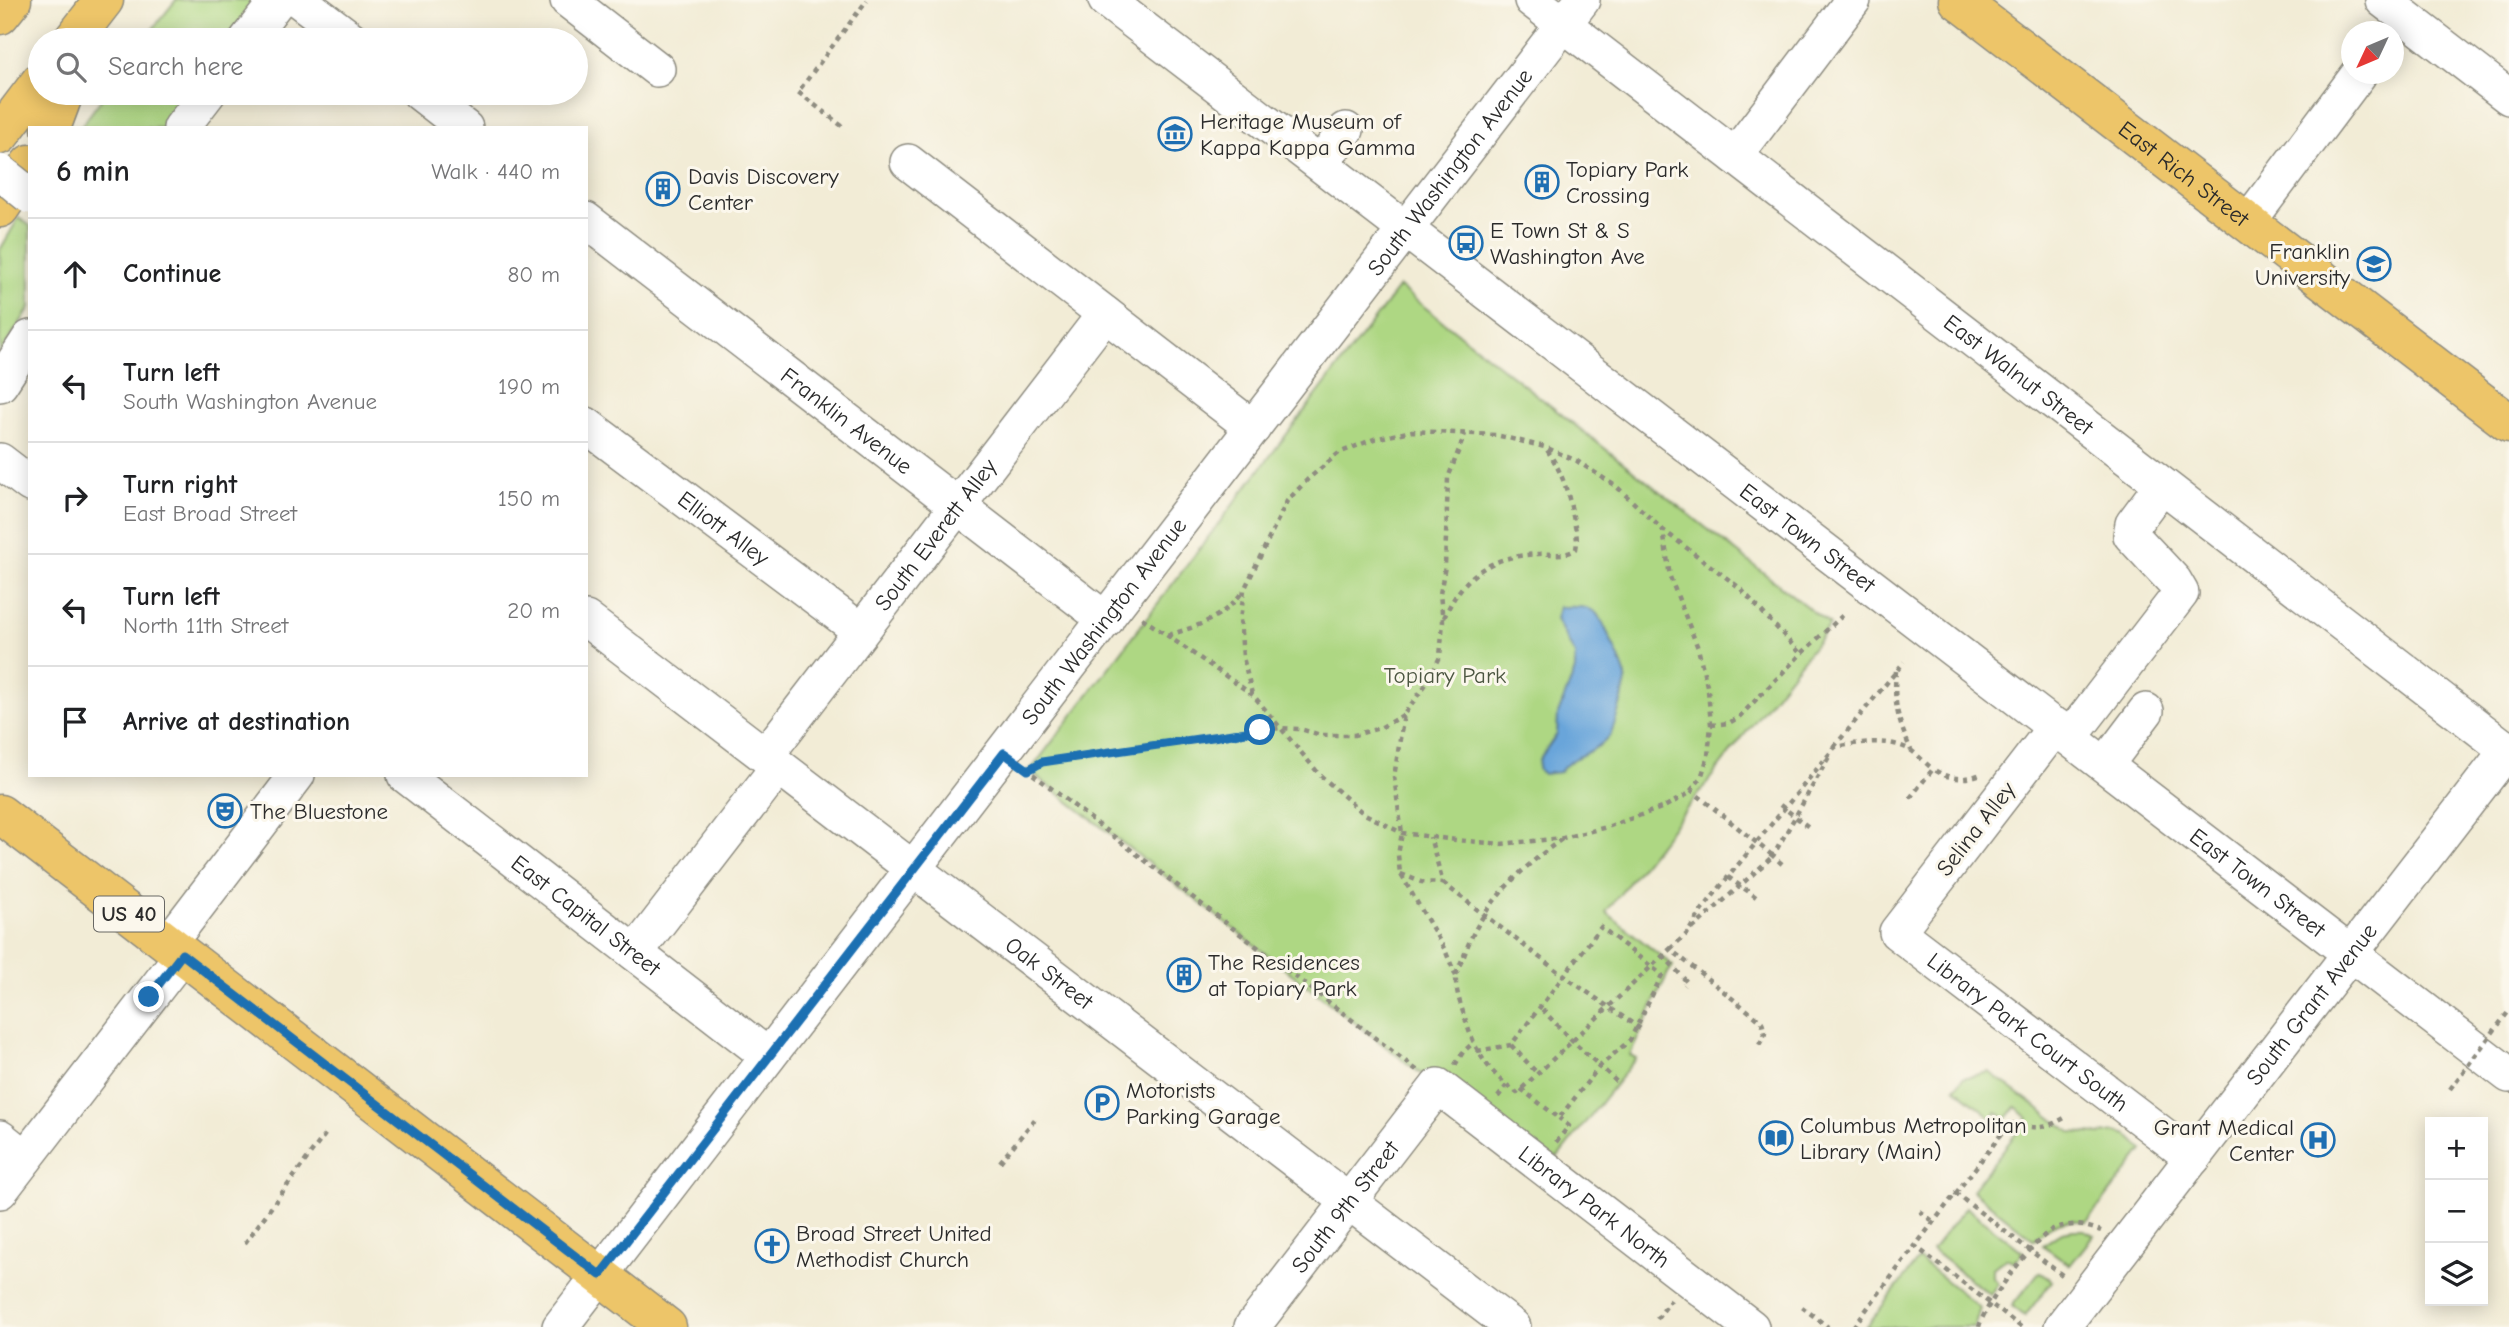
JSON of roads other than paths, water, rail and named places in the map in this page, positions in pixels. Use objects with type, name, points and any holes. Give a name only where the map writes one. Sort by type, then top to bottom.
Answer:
[{"type":"main road","points":[[0,15],[12,0]]},
{"type":"main road","name":"East Rich Street","points":[[1958,0],[2509,423]]},
{"type":"main road","points":[[0,135],[28,98]]},
{"type":"main road","points":[[52,126],[60,105]]},
{"type":"main road","points":[[0,208],[28,167]]},
{"type":"main road","name":"US 40","points":[[0,814],[667,1327]]},
{"type":"street","points":[[256,28],[278,0]]},
{"type":"street","points":[[299,0],[336,28]]},
{"type":"street","points":[[568,0],[657,69]]},
{"type":"street","name":"East Town Street","points":[[1107,0],[2509,1075]]},
{"type":"street","name":"East Walnut Street","points":[[1532,0],[1573,12],[1735,156],[2508,749]]},
{"type":"street","points":[[1735,156],[1853,0]]},
{"type":"street","name":"South Washington Avenue","points":[[560,1327],[914,867],[1016,761],[1113,611],[1573,12]]},
{"type":"street","points":[[2392,16],[2467,55],[2509,97]]},
{"type":"street","points":[[2248,222],[2352,84]]},
{"type":"street","points":[[436,105],[463,126]]},
{"type":"street","points":[[1321,163],[1346,130]]},
{"type":"street","points":[[908,162],[1253,428]]},
{"type":"street","points":[[0,172],[28,194]]},
{"type":"street","name":"Franklin Avenue","points":[[588,222],[958,506],[1113,611]]},
{"type":"street","name":"South Everett Alley","points":[[635,953],[861,631],[1105,314]]},
{"type":"street","points":[[0,384],[28,341]]},
{"type":"street","name":"Elliott Alley","points":[[588,427],[861,631]]},
{"type":"street","points":[[0,461],[28,482]]},
{"type":"street","name":"Selina Alley","points":[[1897,932],[2180,593],[2174,581],[2131,536],[2133,524],[2162,485]]},
{"type":"street","name":"Oak Street","points":[[588,621],[1513,1327]]},
{"type":"street","points":[[2106,764],[2146,711]]},
{"type":"street","name":"South Grant Avenue","points":[[2062,1327],[2508,749]]},
{"type":"street","points":[[0,1191],[13,1148],[175,949],[296,777]]},
{"type":"street","name":"East Capital Street","points":[[408,777],[768,1056]]},
{"type":"street","name":"Library Park Court South","points":[[1897,932],[2193,1158]]},
{"type":"street","name":"South 9th Street","points":[[1252,1327],[1444,1081]]},
{"type":"street","name":"Library Park North","points":[[1444,1081],[1751,1327]]},
{"type":"water","points":[[1559,607],[1583,608],[1596,613],[1617,654],[1626,681],[1608,738],[1570,762],[1560,772],[1543,774],[1538,769],[1539,760],[1557,734],[1558,714],[1575,670],[1575,655],[1556,619]]},
{"type":"place","name":"Heritage Museum of Kappa Kappa Gamma","points":[[1175,134]]},
{"type":"place","name":"Topiary Park Crossing","points":[[1542,182]]},
{"type":"place","name":"Davis Discovery Center","points":[[663,189]]},
{"type":"place","name":"E Town St & S Washington Ave","points":[[1466,243]]},
{"type":"place","name":"Franklin University","points":[[2374,264]]},
{"type":"place","name":"The Bluestone","points":[[225,811]]},
{"type":"place","name":"The Residences at Topiary Park","points":[[1184,975]]},
{"type":"place","name":"Motorists Parking Garage","points":[[1102,1103]]},
{"type":"place","name":"Columbus Metropolitan Library (Main)","points":[[1776,1138]]},
{"type":"place","name":"Grant Medical Center","points":[[2318,1140]]},
{"type":"place","name":"Broad Street United Methodist Church","points":[[772,1246]]},
{"type":"park label","name":"Topiary Park","points":[[1445,675]]}]
